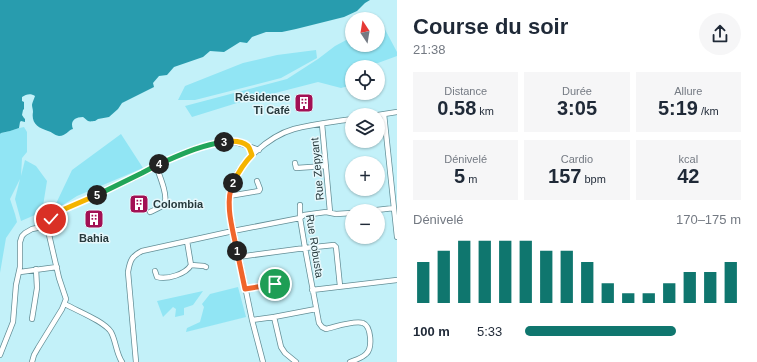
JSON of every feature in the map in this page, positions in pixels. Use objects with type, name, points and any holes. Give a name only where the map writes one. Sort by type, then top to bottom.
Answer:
[{"type":"street","points":[[385,114],[397,112]]},
{"type":"street","points":[[263,362],[252,320],[233,231],[229,209],[230,189],[236,175],[243,165],[252,155],[271,139],[294,129],[345,120]]},
{"type":"street","points":[[385,123],[397,237]]},
{"type":"street","name":"Rue Zepyant","points":[[322,124],[330,212]]},
{"type":"street","points":[[32,362],[38,348],[62,310],[66,299],[59,278],[47,226],[51,219],[60,211],[192,150],[213,144],[232,142],[243,144],[258,150]]},
{"type":"street","points":[[248,146],[252,155]]},
{"type":"street","points":[[294,163],[296,168],[326,166]]},
{"type":"street","points":[[150,212],[163,206],[165,202],[164,189],[156,166]]},
{"type":"street","points":[[229,196],[259,191],[260,189],[257,180]]},
{"type":"street","name":"Rue Robusta","points":[[300,205],[300,218],[319,323],[325,329],[356,322],[364,324],[369,332],[369,350],[364,355],[350,362]]},
{"type":"street","points":[[385,209],[394,208]]},
{"type":"street","points":[[136,362],[128,272],[132,259],[136,254],[142,251],[187,241],[300,218],[304,215],[326,212],[336,214],[345,213]]},
{"type":"street","points":[[0,355],[13,322],[16,285],[21,263],[20,242],[22,236],[25,232],[32,229],[47,226]]},
{"type":"street","points":[[156,271],[157,277],[162,278],[178,275],[190,268],[191,265],[187,241]]},
{"type":"street","points":[[238,257],[305,248],[335,246],[340,286]]},
{"type":"street","points":[[191,265],[204,266],[206,268]]},
{"type":"street","points":[[20,272],[57,266]]},
{"type":"street","points":[[32,319],[37,288],[36,269]]},
{"type":"street","points":[[312,290],[397,280]]},
{"type":"street","points":[[245,289],[275,284]]},
{"type":"street","points":[[65,304],[105,325],[111,332],[122,362]]},
{"type":"street","points":[[252,320],[316,309]]},
{"type":"street","points":[[274,317],[281,347],[284,353],[296,362]]},
{"type":"shaded area","points":[[0,0],[370,0],[357,11],[345,12],[344,17],[282,32],[266,32],[252,37],[247,43],[240,42],[224,52],[210,51],[203,57],[174,67],[167,75],[159,76],[153,83],[154,87],[122,103],[109,117],[95,121],[88,121],[83,117],[75,119],[72,122],[73,129],[63,135],[56,135],[41,128],[34,122],[32,105],[35,96],[30,94],[27,95],[22,97],[24,109],[22,115],[25,122],[20,122],[19,128],[0,134]]},
{"type":"shaded area","points":[[385,30],[397,52],[397,56],[385,60],[345,60],[345,87],[341,88],[318,82],[237,103],[192,117],[185,106],[287,79],[345,41],[345,52],[385,52]]},
{"type":"shaded area","points":[[316,50],[317,58],[281,78],[195,100],[178,100],[185,86],[243,63],[277,55]]},
{"type":"shaded area","points":[[24,127],[27,132],[27,152],[22,158],[21,176],[25,160],[36,166],[47,181],[42,212],[21,221],[15,199],[20,179],[10,199],[17,222],[6,238],[0,273],[0,134]]},
{"type":"shaded area","points":[[121,134],[143,168],[77,196],[52,212],[72,170]]},
{"type":"shaded area","points":[[238,287],[246,317],[186,332],[187,328],[200,322],[204,307],[202,304],[210,294]]},
{"type":"shaded area","points":[[203,291],[193,305],[184,308],[184,315],[175,317],[176,309],[173,307],[163,317],[157,301]]},
{"type":"place","name":"Résidence Ti Café","points":[[304,103]]},
{"type":"place","name":"Colombia","points":[[139,204]]},
{"type":"place","name":"Bahia","points":[[94,219]]},
{"type":"route","points":[[51,219],[60,211],[192,150],[220,142],[238,142],[248,146],[252,155],[236,175],[229,192],[229,209],[245,289],[275,284]]}]
